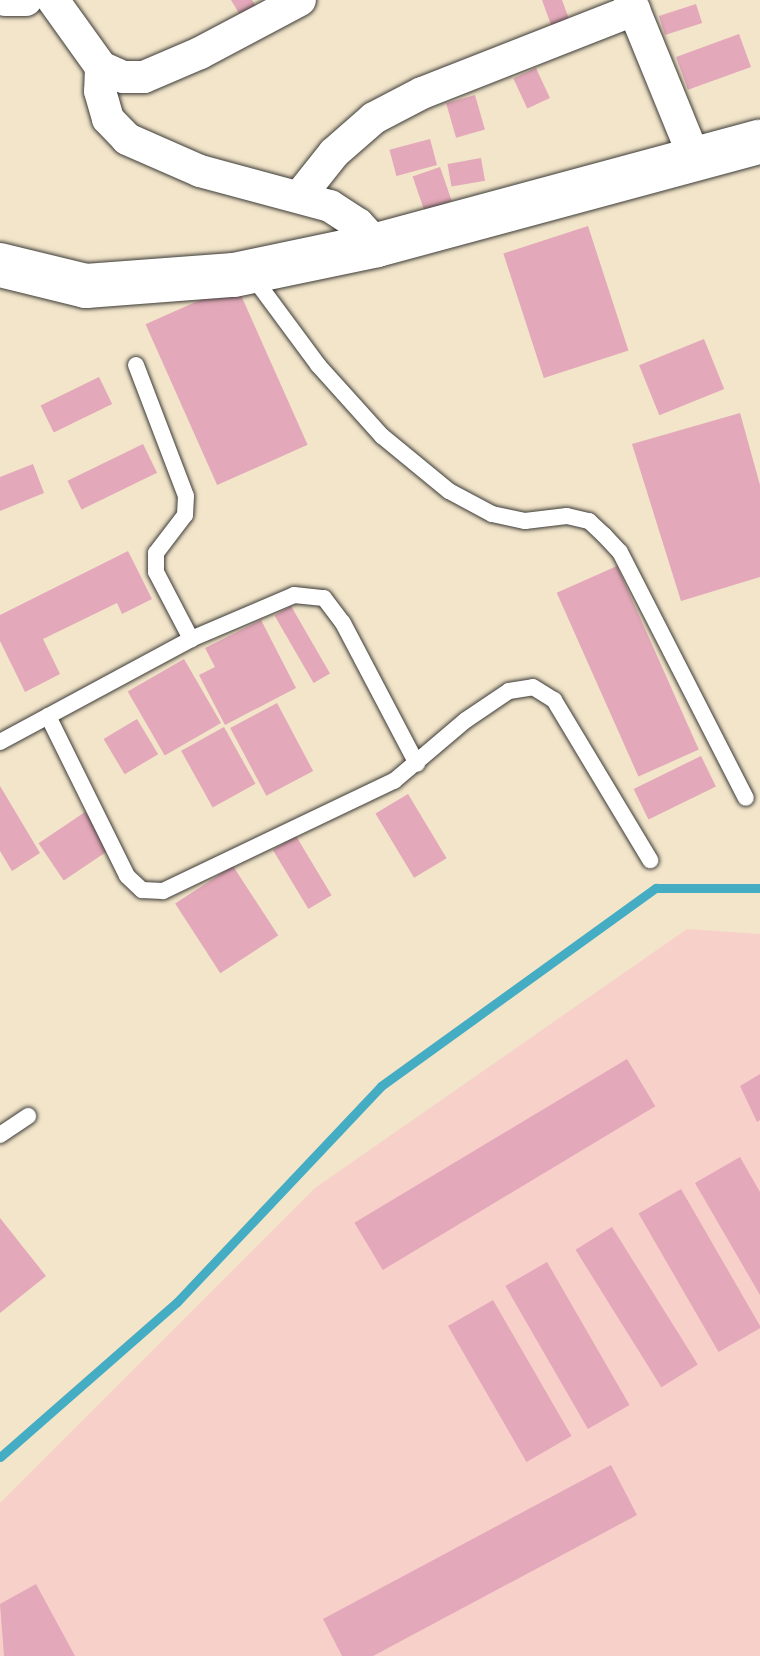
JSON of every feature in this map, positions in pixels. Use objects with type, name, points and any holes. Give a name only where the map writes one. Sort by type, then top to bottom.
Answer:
[{"type":"street","points":[[5,0],[26,0]]},
{"type":"street","points":[[53,0],[101,67],[123,77],[144,77],[300,0]]},
{"type":"street","points":[[299,197],[334,153],[374,118],[422,93],[632,5],[695,159]]},
{"type":"street","points":[[101,67],[100,91],[108,119],[127,139],[200,171],[299,197],[358,224],[377,245]]},
{"type":"street","points":[[0,265],[86,286],[249,272],[377,245],[760,142]]},
{"type":"lane","points":[[249,272],[318,365],[382,436],[449,491],[492,514],[525,521],[567,516],[589,521],[604,535],[620,552],[746,798]]},
{"type":"lane","points":[[136,365],[186,496],[185,515],[156,553],[156,572],[191,639]]},
{"type":"lane","points":[[0,742],[191,639],[294,595],[324,598],[343,623],[417,764]]},
{"type":"lane","points":[[48,716],[127,876],[142,890],[163,891],[394,781],[509,691],[533,687],[554,700],[650,860]]},
{"type":"lane","points":[[0,1135],[28,1116]]},
{"type":"shaded area","points":[[687,929],[760,934],[760,1656],[0,1656],[0,1503],[315,1188]]},
{"type":"building","points":[[231,0],[252,0],[258,9],[242,18]]},
{"type":"building","points":[[542,0],[562,0],[572,27],[554,33]]},
{"type":"building","points":[[696,4],[702,23],[665,35],[659,16]]},
{"type":"building","points":[[739,34],[751,67],[688,90],[676,57]]},
{"type":"building","points":[[536,68],[550,98],[527,108],[513,79]]},
{"type":"building","points":[[475,95],[485,130],[456,138],[446,103]]},
{"type":"building","points":[[430,139],[437,165],[396,176],[389,150]]},
{"type":"building","points":[[481,158],[485,181],[452,187],[448,164]]},
{"type":"building","points":[[440,167],[452,201],[424,210],[413,176]]},
{"type":"building","points":[[588,226],[628,351],[544,378],[503,254]]},
{"type":"building","points":[[236,284],[308,445],[217,485],[146,324]]},
{"type":"building","points":[[704,339],[724,389],[659,415],[639,365]]},
{"type":"building","points":[[99,377],[112,404],[54,432],[41,405]]},
{"type":"building","points":[[740,413],[760,485],[760,577],[681,601],[632,444]]},
{"type":"building","points":[[143,444],[157,473],[82,510],[68,481]]},
{"type":"building","points":[[33,464],[44,493],[0,511],[0,477]]},
{"type":"building","points":[[128,551],[152,599],[122,614],[117,603],[43,639],[60,674],[25,692],[0,641],[0,615]]},
{"type":"building","points":[[617,566],[699,750],[638,776],[557,593]]},
{"type":"building","points":[[291,606],[330,674],[314,683],[275,616]]},
{"type":"building","points":[[261,620],[296,688],[225,725],[199,675],[215,667],[205,648]]},
{"type":"building","points":[[184,659],[221,723],[165,756],[128,692]]},
{"type":"building","points":[[277,703],[313,771],[266,796],[230,728]]},
{"type":"building","points":[[137,719],[158,754],[125,774],[104,739]]},
{"type":"building","points":[[224,727],[256,784],[213,808],[181,751]]},
{"type":"building","points":[[701,756],[716,787],[648,819],[634,789]]},
{"type":"building","points":[[0,786],[40,853],[12,871],[0,851]]},
{"type":"building","points":[[408,794],[447,858],[414,878],[375,814]]},
{"type":"building","points":[[85,812],[110,849],[64,881],[39,843]]},
{"type":"building","points":[[296,836],[332,895],[308,909],[273,850]]},
{"type":"building","points":[[233,866],[278,936],[220,973],[175,904]]},
{"type":"building","points":[[627,1059],[655,1106],[383,1270],[354,1223]]},
{"type":"building","points":[[760,1074],[760,1120],[757,1122],[740,1086]]},
{"type":"building","points":[[740,1157],[760,1192],[760,1295],[695,1183]]},
{"type":"building","points":[[681,1189],[760,1326],[719,1352],[639,1214]]},
{"type":"building","points":[[0,1218],[46,1276],[0,1313]]},
{"type":"building","points":[[612,1227],[698,1364],[661,1387],[576,1250]]},
{"type":"building","points":[[547,1262],[630,1405],[588,1429],[505,1286]]},
{"type":"building","points":[[493,1300],[572,1436],[526,1462],[448,1326]]},
{"type":"building","points":[[611,1465],[637,1515],[373,1656],[342,1656],[323,1619]]},
{"type":"building","points":[[36,1584],[75,1656],[4,1656],[0,1604]]},
{"type":"waterway","points":[[0,1457],[177,1302],[381,1086],[656,888],[760,888]]}]
